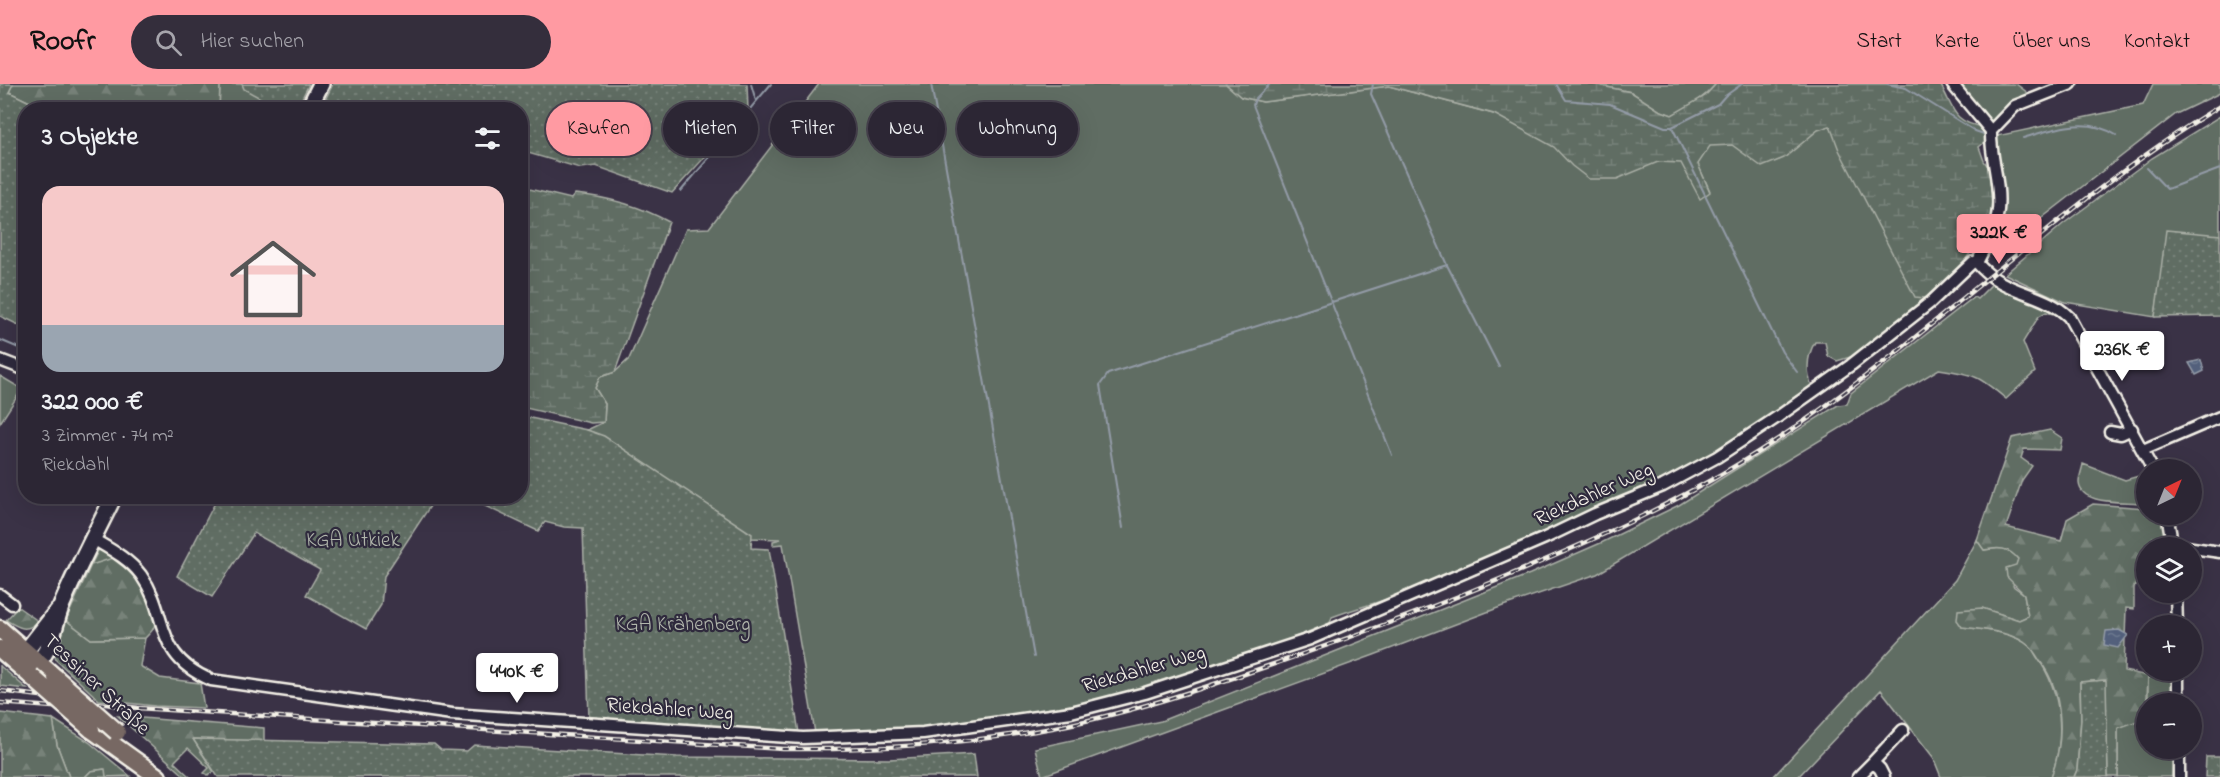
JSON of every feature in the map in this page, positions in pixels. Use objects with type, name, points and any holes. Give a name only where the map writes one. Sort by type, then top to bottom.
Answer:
[{"type":"main road","points":[[312,102],[321,84]]},
{"type":"main road","points":[[28,665],[62,605],[110,504]]},
{"type":"main road","name":"Tessiner Straße","points":[[0,629],[28,665],[91,729],[159,777]]},
{"type":"main road","name":"Tessiner Straße","points":[[0,649],[56,678],[117,732],[159,777]]},
{"type":"street","points":[[1952,84],[1991,131],[2015,106],[2071,84]]},
{"type":"street","name":"Riekdahler Weg","points":[[93,539],[117,553],[136,569],[152,596],[164,636],[174,652],[188,667],[211,680],[452,714],[762,736],[845,738],[923,733],[1071,712],[1145,693],[1310,639],[1663,486],[1717,457],[1779,417],[1897,330],[1931,302],[1973,262],[1977,263],[1991,234],[1998,211],[1998,193],[1990,146],[1991,131]]},
{"type":"street","points":[[1977,263],[1989,276],[2054,305],[2069,317],[2148,459]]},
{"type":"street","points":[[0,360],[18,367]]},
{"type":"street","points":[[2143,450],[2220,417]]},
{"type":"street","points":[[2110,432],[2121,434],[2132,429]]},
{"type":"street","points":[[2202,550],[2220,552]]},
{"type":"street","points":[[0,595],[12,604]]},
{"type":"street","points":[[1858,777],[1903,730]]},
{"type":"street","points":[[2179,759],[2179,777]]},
{"type":"street","points":[[1873,762],[1884,777]]},
{"type":"green space","points":[[0,84],[13,84],[9,92],[30,102],[18,102],[18,325],[0,316]]},
{"type":"green space","points":[[13,84],[220,84],[219,102],[30,102],[9,92]]},
{"type":"green space","points":[[220,84],[242,84],[245,89],[268,102],[219,102]]},
{"type":"green space","points":[[242,84],[309,84],[300,102],[267,102],[244,89]]},
{"type":"green space","points":[[333,84],[747,84],[748,102],[663,102],[663,156],[706,156],[672,193],[596,166],[580,168],[528,153],[528,102],[324,102]]},
{"type":"green space","points":[[819,84],[1226,84],[1241,97],[1263,102],[1389,86],[1586,139],[1676,152],[1710,191],[1685,136],[1787,88],[1972,225],[1965,260],[1940,288],[1857,355],[1837,361],[1828,356],[1825,342],[1815,342],[1808,364],[1812,387],[1748,432],[1640,491],[1591,510],[1411,591],[1332,617],[1330,623],[1278,644],[1157,684],[1083,703],[935,727],[815,733],[783,544],[773,545],[773,541],[781,539],[750,538],[751,534],[604,437],[587,430],[604,422],[605,404],[595,388],[600,377],[615,372],[629,359],[686,229],[709,228],[770,148],[770,156],[856,156],[856,102],[805,102]]},
{"type":"green space","points":[[1226,84],[1592,84],[1631,92],[1659,110],[1672,115],[1705,96],[1716,84],[1940,84],[1959,117],[1973,125],[1983,127],[1986,132],[1986,141],[1979,147],[1989,168],[1992,201],[1990,217],[1983,236],[1940,288],[1925,298],[1915,297],[1839,150],[1830,126],[1818,130],[1784,158],[1762,167],[1732,145],[1710,146],[1698,164],[1710,192],[1700,199],[1681,163],[1658,162],[1617,179],[1589,179],[1572,166],[1554,147],[1494,114],[1389,86],[1263,102],[1241,97]]},
{"type":"green space","points":[[1592,84],[1716,84],[1696,102],[1672,115],[1658,110],[1631,92]]},
{"type":"green space","points":[[1952,84],[2016,84],[2032,96],[1991,131]]},
{"type":"green space","points":[[2153,84],[2220,84],[2220,93],[2176,114],[1993,256],[1989,252],[2000,221],[2003,201],[2003,180],[1997,136],[2143,105]]},
{"type":"green space","points":[[2220,116],[2220,241],[2167,236],[2155,317],[2065,302],[2005,274],[2063,224],[2152,158]]},
{"type":"green space","points":[[528,189],[571,199],[575,194],[599,197],[647,211],[669,222],[615,372],[600,377],[595,388],[605,404],[604,422],[591,423],[528,409]]},
{"type":"green space","points":[[2166,230],[2220,235],[2220,316],[2155,317]]},
{"type":"green space","points":[[1993,283],[2056,311],[2053,314],[2046,312],[2039,316],[2023,342],[2035,372],[2006,399],[1975,377],[1939,369],[1597,574],[1503,606],[1042,776],[1035,748],[1161,721],[1530,574],[1679,505],[1838,405],[1847,404],[1851,393],[1974,297],[1977,299]]},
{"type":"green space","points":[[0,376],[18,387],[18,395],[0,423]]},
{"type":"green space","name":"KGA Krähenberg","points":[[528,417],[587,430],[604,436],[752,534],[751,548],[769,549],[799,733],[589,719],[583,528],[564,527],[545,522],[538,531],[481,504],[528,504]]},
{"type":"green space","points":[[2050,430],[2062,438],[2060,450],[2024,449],[2021,458],[2032,466],[2022,480],[2006,527],[2061,541],[2067,519],[2093,504],[2136,507],[2136,525],[2164,525],[2165,537],[2136,537],[2134,609],[2126,608],[2124,671],[2136,674],[2136,681],[2148,681],[2147,693],[2136,693],[2136,722],[2118,728],[2118,777],[2108,777],[2105,680],[2080,682],[2081,719],[2077,770],[2074,777],[2051,777],[2059,748],[2060,717],[2054,687],[2048,674],[2033,651],[2022,641],[1997,632],[1962,627],[1957,620],[1958,610],[1982,608],[2019,620],[2028,616],[2024,594],[2007,577],[2006,568],[2016,565],[2018,559],[2011,552],[2003,549],[1984,550],[1977,540],[2012,438]]},
{"type":"green space","points":[[2083,464],[2125,480],[2136,477],[2136,503],[2107,501],[2088,496],[2082,491],[2079,478]]},
{"type":"green space","name":"KGA Utkiek","points":[[214,504],[431,504],[384,576],[381,605],[366,629],[306,595],[320,570],[254,533],[212,597],[177,576]]},
{"type":"green space","points":[[1977,540],[1984,550],[2003,549],[2011,552],[2018,559],[2013,586],[2024,594],[2028,616],[2019,620],[1982,608],[1962,627],[1997,632],[2022,641],[2031,648],[2045,671],[2056,700],[2060,731],[2056,762],[2051,777],[1941,777],[1933,757],[1881,690],[1798,777],[1773,777],[1955,580]]},
{"type":"green space","points":[[100,547],[118,559],[91,565]]},
{"type":"green space","points":[[113,558],[121,561],[135,575],[151,604],[155,624],[145,638],[91,639],[66,620],[91,565]]},
{"type":"green space","points":[[18,607],[38,621],[30,627],[23,628],[6,620]]},
{"type":"green space","points":[[66,620],[91,639],[145,638],[140,666],[160,678],[200,683],[204,708],[99,700],[56,660],[54,652]]},
{"type":"green space","points":[[0,666],[27,689],[0,686]]},
{"type":"green space","points":[[2106,680],[2108,777],[2074,777],[2077,770],[2081,719],[2080,682]]},
{"type":"green space","points":[[2148,681],[2172,681],[2172,693],[2148,693]]},
{"type":"green space","points":[[0,713],[53,719],[57,745],[69,777],[0,777]]},
{"type":"green space","points":[[118,716],[264,728],[264,741],[193,739],[214,772],[208,775],[204,773],[209,768],[188,748],[174,762],[190,777],[186,777]]},
{"type":"green space","points":[[53,719],[89,742],[130,776],[106,777],[104,769],[91,771],[85,777],[69,777],[57,745]]},
{"type":"green space","points":[[2136,721],[2136,759],[2173,759],[2172,777],[2118,777],[2118,727]]},
{"type":"green space","points":[[193,739],[434,744],[441,750],[467,751],[474,745],[677,757],[889,759],[974,754],[977,777],[218,777]]},
{"type":"green space","points":[[2206,757],[2220,757],[2220,777],[2205,777]]},
{"type":"green space","points":[[105,769],[106,777],[85,777],[91,771]]},
{"type":"water","points":[[2201,360],[2204,371],[2196,375],[2189,363]]},
{"type":"water","points":[[2119,630],[2128,635],[2118,648],[2104,645],[2106,631]]},
{"type":"waterway","points":[[751,84],[756,101]]},
{"type":"waterway","points":[[681,191],[771,84]]},
{"type":"waterway","points":[[931,84],[1034,657]]},
{"type":"waterway","points":[[1270,84],[1255,99],[1253,105],[1392,455]]},
{"type":"waterway","points":[[1123,528],[1100,385],[1108,374],[1447,265],[1371,94],[1373,84]]},
{"type":"waterway","points":[[1556,84],[1566,100],[1610,104],[1665,127],[1672,127],[1718,104],[1742,84]]},
{"type":"waterway","points":[[1887,84],[1906,88],[1975,131],[1984,134]]},
{"type":"waterway","points":[[2023,138],[2058,128],[2082,125],[2105,129],[2116,135]]},
{"type":"waterway","points":[[1672,127],[1782,352],[1797,372]]},
{"type":"waterway","points":[[2147,168],[2167,189],[2220,169]]},
{"type":"waterway","points":[[1447,265],[1499,367]]},
{"type":"waterway","points":[[0,340],[18,348]]},
{"type":"railway","points":[[0,691],[138,708],[783,749],[848,749],[945,743],[1041,730],[1130,710],[1274,664],[1447,601],[1627,524],[1702,485],[1775,441],[1832,401],[2105,185],[2161,144],[2220,106]]},
{"type":"railway","points":[[0,703],[79,709]]}]
